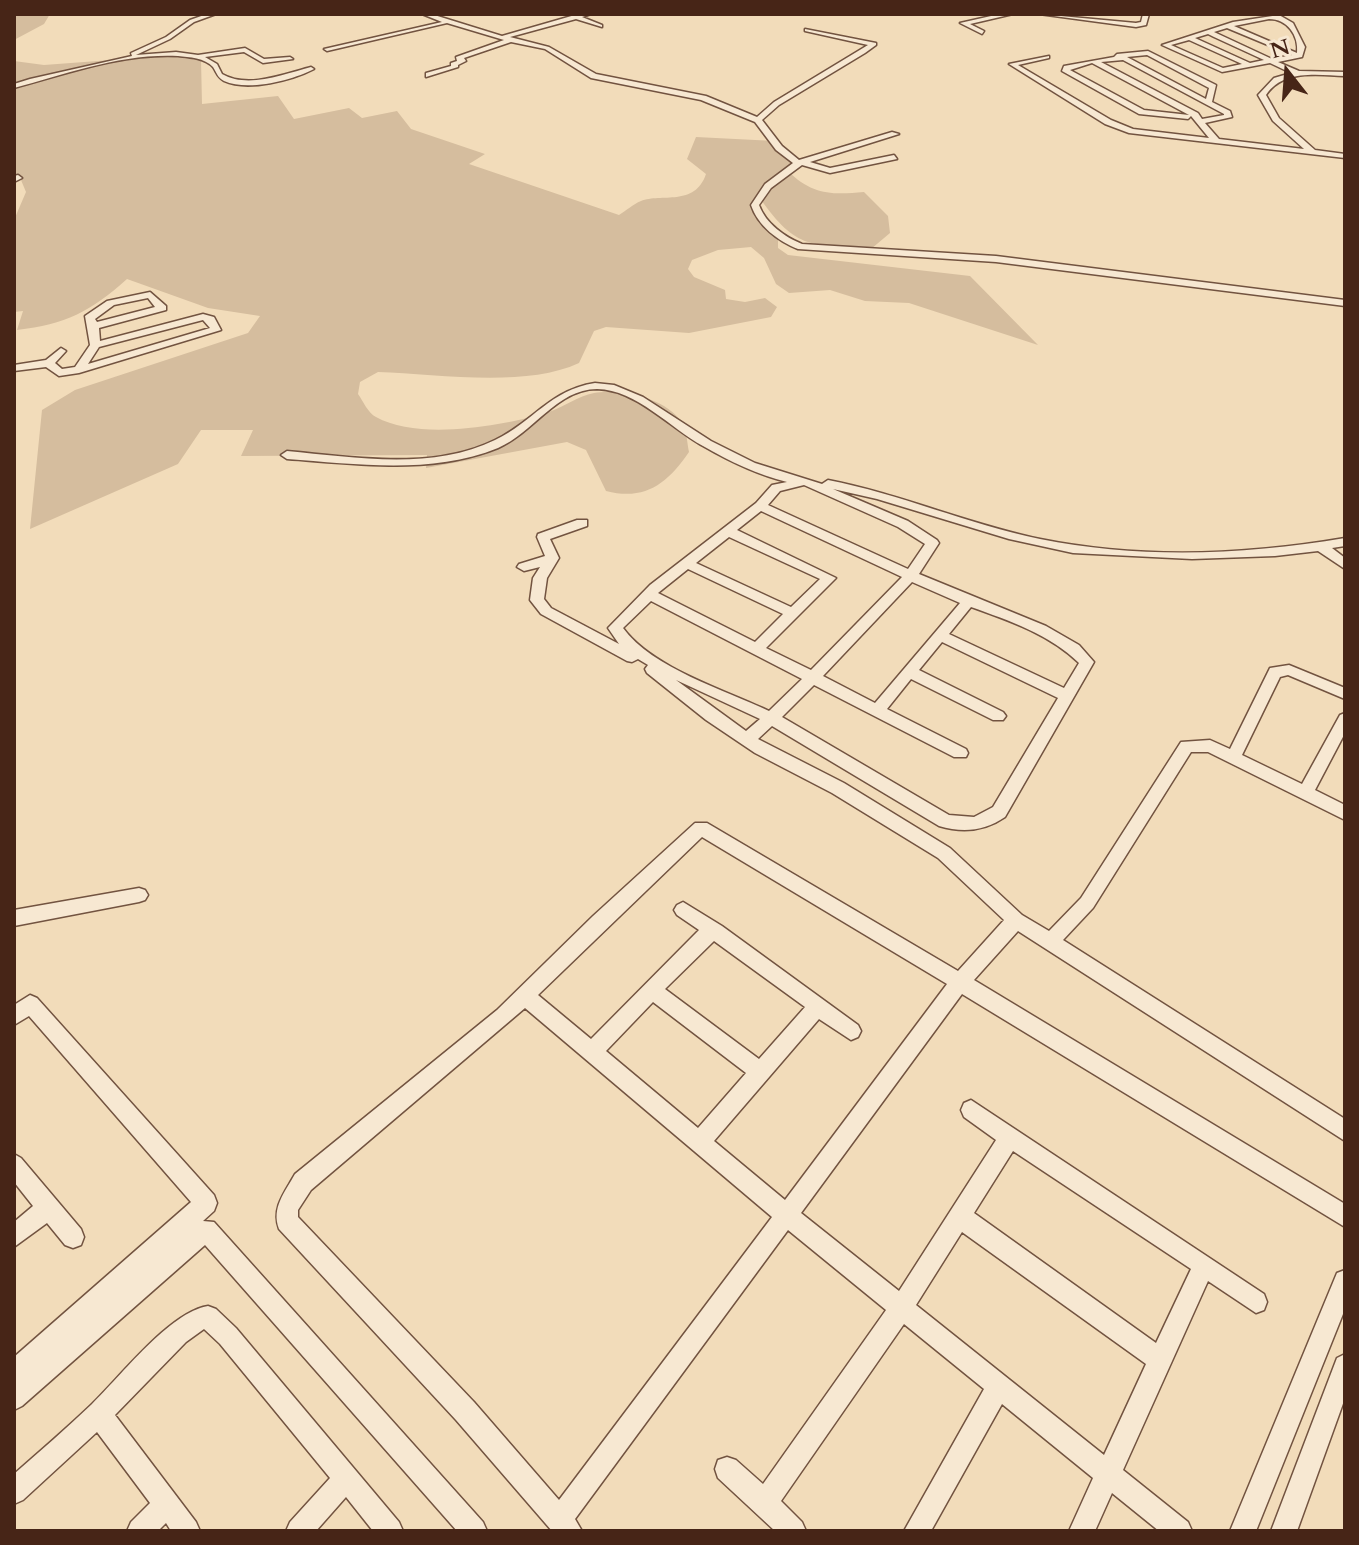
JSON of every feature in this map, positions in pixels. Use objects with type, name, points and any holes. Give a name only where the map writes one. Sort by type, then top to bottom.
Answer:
[{"type":"street","points":[[14,86],[122,58],[168,38],[192,21],[213,14]]},
{"type":"street","points":[[234,14],[246,16]]},
{"type":"street","points":[[425,14],[547,48],[594,76],[692,95],[758,120],[779,148],[800,162],[830,171],[894,157]]},
{"type":"street","points":[[429,75],[456,66],[453,64],[463,61],[458,58],[507,39],[588,14]]},
{"type":"street","points":[[982,32],[963,23],[1010,14]]},
{"type":"street","points":[[1042,14],[1136,25],[1144,24],[1146,14]]},
{"type":"street","points":[[575,17],[600,26]]},
{"type":"street","points":[[1265,17],[1286,19],[1302,47],[1300,56],[1266,59],[1222,70],[1165,45],[1265,17]]},
{"type":"street","points":[[327,49],[446,22]]},
{"type":"street","points":[[1229,26],[1300,56]]},
{"type":"street","points":[[758,120],[766,109],[828,76],[874,44],[807,30]]},
{"type":"street","points":[[1209,32],[1299,74]]},
{"type":"street","points":[[1187,37],[1247,64]]},
{"type":"street","points":[[122,58],[201,56],[245,50],[263,61],[290,59]]},
{"type":"street","points":[[1112,57],[1130,61],[1208,103],[1227,113],[1228,117],[1200,120],[1142,112],[1066,71],[1066,67],[1135,51],[1148,53],[1211,84],[1208,103]]},
{"type":"street","points":[[201,56],[215,65],[217,75],[222,80],[237,82],[275,78],[311,69]]},
{"type":"street","points":[[1047,57],[1012,64],[1120,127],[1217,142],[1345,156]]},
{"type":"street","points":[[1093,61],[1200,120],[1217,142]]},
{"type":"street","points":[[1312,152],[1276,119],[1262,95],[1272,82],[1299,74],[1345,74]]},
{"type":"street","points":[[716,120],[730,109]]},
{"type":"street","points":[[895,134],[800,162],[768,186],[755,205],[758,214],[791,244],[996,259],[1345,303]]},
{"type":"street","points":[[79,370],[95,345],[90,316],[111,303],[150,295],[162,307],[94,326]]},
{"type":"street","points":[[49,363],[59,373],[79,370],[216,330],[210,319],[203,317],[95,345]]},
{"type":"street","points":[[14,368],[49,363],[61,351]]},
{"type":"street","points":[[287,455],[392,463],[439,459],[497,444],[541,416],[575,389],[613,387],[636,398],[708,444],[764,470],[855,489],[1042,543],[1165,554],[1321,547],[1345,542]]},
{"type":"street","points":[[748,739],[771,718],[814,676],[913,577],[932,543],[923,535],[805,481],[776,488],[760,506],[649,594],[615,628],[624,642],[659,665],[771,718],[945,821],[968,825],[987,822],[999,812],[1087,662],[1073,645],[913,577],[760,506]]},
{"type":"street","points":[[552,558],[543,537],[582,523]]},
{"type":"street","points":[[728,531],[829,578],[758,647]]},
{"type":"street","points":[[1321,547],[1345,565]]},
{"type":"street","points":[[524,567],[552,558]]},
{"type":"street","points":[[552,558],[540,578],[537,593],[537,600],[546,611],[650,667],[711,716],[944,853],[1016,920],[1052,940],[1345,1131]]},
{"type":"street","points":[[688,564],[793,613]]},
{"type":"street","points":[[649,594],[758,647],[960,753]]},
{"type":"street","points":[[877,710],[969,601]]},
{"type":"street","points":[[940,635],[1068,696]]},
{"type":"street","points":[[1233,758],[1275,672],[1289,670],[1345,694]]},
{"type":"street","points":[[909,672],[998,716]]},
{"type":"street","points":[[1305,793],[1345,719]]},
{"type":"street","points":[[1052,940],[1087,903],[1187,746],[1210,746],[1345,813]]},
{"type":"street","points":[[1016,920],[960,982],[786,1215],[564,1526],[465,1411],[287,1221],[287,1208],[303,1182],[466,1050],[701,828],[960,982],[1345,1216]]},
{"type":"street","points":[[14,918],[139,895]]},
{"type":"street","points":[[683,910],[851,1031]]},
{"type":"street","points":[[592,1052],[703,937],[716,932]]},
{"type":"street","points":[[651,990],[761,1072]]},
{"type":"street","points":[[524,995],[786,1215],[1179,1531]]},
{"type":"street","points":[[14,1016],[30,1004],[206,1203],[14,1373]]},
{"type":"street","points":[[699,1142],[817,1007]]},
{"type":"street","points":[[971,1110],[1256,1302]]},
{"type":"street","points":[[765,1503],[901,1308],[1010,1137]]},
{"type":"street","points":[[14,1165],[73,1237]]},
{"type":"street","points":[[14,1236],[48,1208]]},
{"type":"street","points":[[959,1216],[1159,1359]]},
{"type":"street","points":[[14,1398],[206,1230],[474,1531]]},
{"type":"street","points":[[1082,1531],[1111,1474],[1159,1359],[1204,1265]]},
{"type":"street","points":[[1243,1531],[1345,1281]]},
{"type":"street","points":[[14,1491],[99,1414],[178,1334],[197,1319],[208,1317],[238,1348],[390,1531]]},
{"type":"street","points":[[1284,1531],[1345,1366]]},
{"type":"street","points":[[917,1531],[999,1386]]},
{"type":"street","points":[[99,1414],[187,1531]]},
{"type":"street","points":[[727,1469],[793,1531]]},
{"type":"street","points":[[299,1531],[346,1478]]},
{"type":"street","points":[[140,1531],[167,1504]]},
{"type":"shaded area","points":[[14,14],[50,14],[44,24],[14,40]]},
{"type":"shaded area","points":[[165,56],[201,60],[202,104],[278,96],[294,119],[349,108],[362,118],[397,111],[411,129],[485,154],[469,164],[619,215],[641,201],[686,195],[701,184],[706,174],[687,159],[696,137],[775,141],[797,163],[788,171],[797,179],[823,192],[864,192],[888,216],[890,233],[871,249],[804,241],[782,225],[757,194],[751,208],[778,239],[778,248],[788,255],[970,276],[1038,345],[909,303],[865,301],[830,290],[789,293],[776,284],[764,258],[751,247],[718,250],[692,260],[688,269],[694,277],[725,290],[726,299],[745,302],[765,298],[777,307],[771,317],[689,333],[606,327],[594,331],[579,363],[534,375],[481,378],[378,372],[360,382],[358,394],[373,415],[394,424],[438,430],[509,422],[549,412],[594,393],[617,392],[655,401],[675,414],[682,423],[689,452],[672,473],[654,487],[632,494],[606,491],[586,450],[567,442],[426,468],[427,455],[241,456],[253,430],[201,430],[178,464],[30,529],[42,410],[75,390],[248,333],[260,316],[208,308],[127,279],[76,315],[17,330],[23,311],[14,312],[14,220],[26,192],[21,180],[14,176],[14,61],[44,65]]}]
